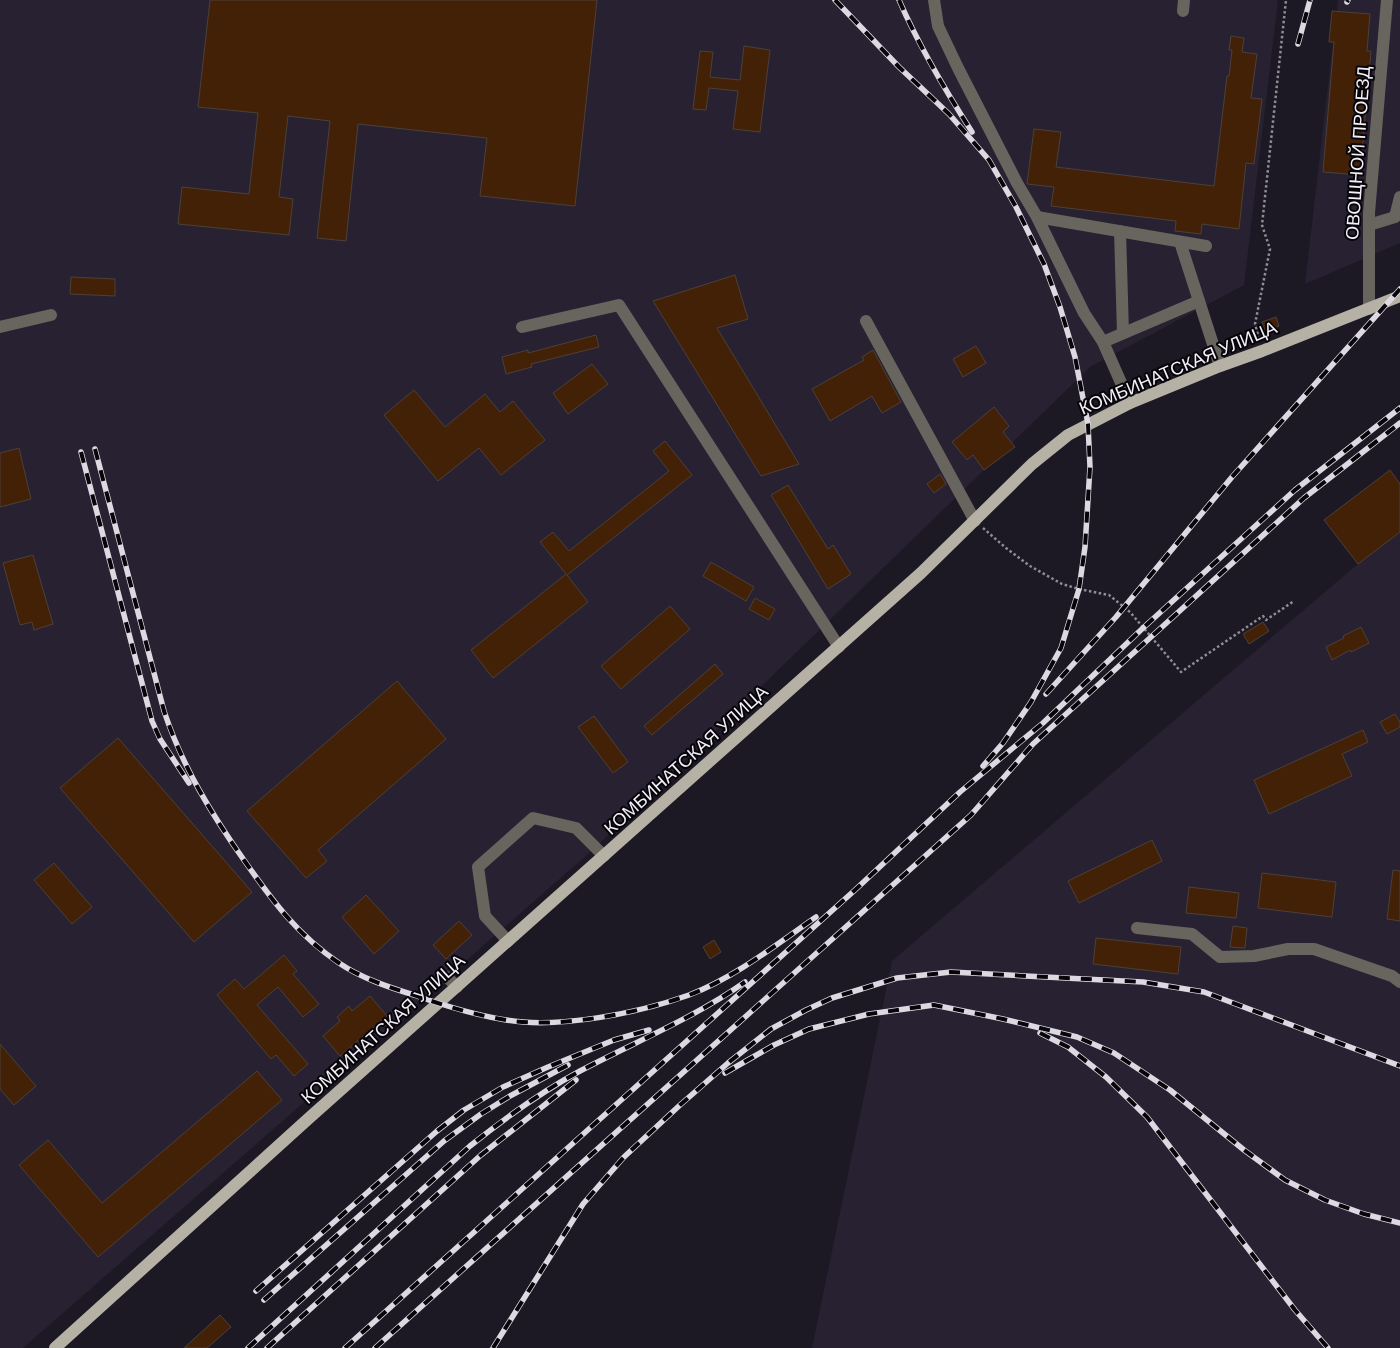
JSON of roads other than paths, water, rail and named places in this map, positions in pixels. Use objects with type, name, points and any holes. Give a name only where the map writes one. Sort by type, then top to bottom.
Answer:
[{"type":"main road","name":"КОМБИНАТСКАЯ УЛИЦА","points":[[55,1348],[508,941],[922,573],[1049,449],[1068,435],[1130,404],[1220,366],[1400,296]]},
{"type":"street","points":[[934,0],[938,26],[1013,174],[1037,217],[1084,313],[1103,342],[1130,404]]},
{"type":"street","name":"ОВОЩНОЙ ПРОЕЗД","points":[[1369,309],[1369,225],[1387,0]]},
{"type":"street","points":[[1369,225],[1395,217],[1400,197]]},
{"type":"street","points":[[1037,217],[1206,246]]},
{"type":"street","points":[[1120,231],[1123,333]]},
{"type":"street","points":[[1180,242],[1220,366]]},
{"type":"street","points":[[1103,342],[1199,301]]},
{"type":"street","points":[[522,327],[618,305],[839,647]]},
{"type":"street","points":[[0,327],[51,315]]},
{"type":"street","points":[[866,321],[975,521]]},
{"type":"street","points":[[508,941],[485,916],[478,867],[533,818],[576,828],[604,856]]},
{"type":"street","points":[[1136,928],[1192,934],[1220,957],[1254,956],[1288,949],[1314,949],[1392,976],[1400,982]]},
{"type":"street","points":[[447,977],[457,987]]},
{"type":"railway","points":[[835,0],[899,67],[949,114],[989,160],[1016,207],[1044,264],[1060,307],[1075,357],[1088,424],[1090,467],[1085,547],[1079,589],[1061,648],[1031,702],[1003,743],[983,766]]},
{"type":"railway","points":[[899,0],[933,68],[972,132]]},
{"type":"railway","points":[[1298,44],[1310,0]]},
{"type":"railway","points":[[1046,694],[1116,617],[1232,477],[1400,289]]},
{"type":"railway","points":[[345,1348],[855,890],[960,792],[1043,723],[1143,628],[1295,490],[1400,408]]},
{"type":"railway","points":[[375,1348],[971,815],[1033,744],[1304,498],[1400,423]]},
{"type":"railway","points":[[95,449],[164,711],[189,771],[233,845],[267,892],[299,930],[339,963],[366,978],[471,1013],[527,1022],[574,1021],[647,1008],[706,988],[755,960],[816,917]]},
{"type":"railway","points":[[81,452],[152,721],[160,739],[189,783]]},
{"type":"railway","points":[[493,1348],[583,1204],[624,1157],[728,1063],[771,1029],[832,998],[897,978],[951,972],[1143,982],[1204,992],[1400,1066]]},
{"type":"railway","points":[[248,1348],[470,1146],[510,1116],[566,1079],[685,1018],[745,982]]},
{"type":"railway","points":[[725,1073],[774,1045],[809,1029],[869,1014],[934,1005],[1003,1019],[1077,1037],[1114,1053],[1170,1090],[1244,1150],[1285,1180],[1325,1200],[1364,1214],[1400,1223]]},
{"type":"railway","points":[[256,1291],[437,1131],[464,1110],[503,1087],[548,1067],[614,1040],[649,1030]]},
{"type":"railway","points":[[1040,1033],[1068,1047],[1106,1077],[1147,1117],[1295,1310],[1328,1348]]},
{"type":"railway","points":[[264,1300],[444,1141],[510,1096],[568,1065]]},
{"type":"railway","points":[[267,1348],[481,1155],[576,1080]]}]
